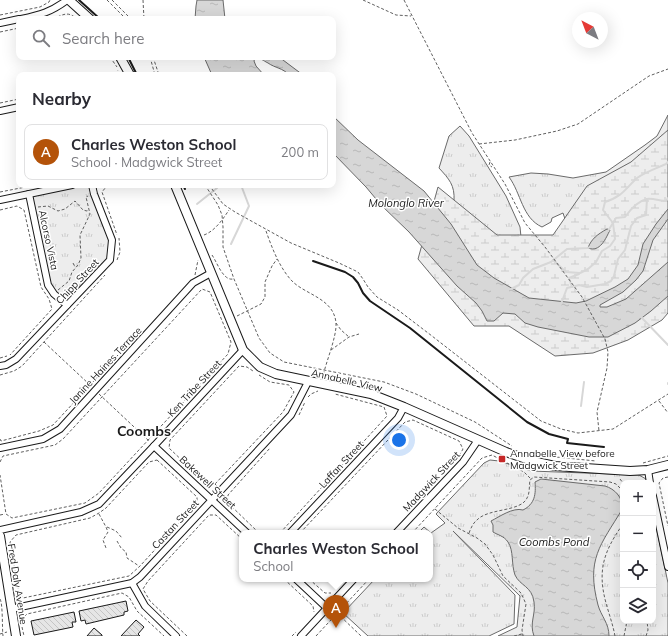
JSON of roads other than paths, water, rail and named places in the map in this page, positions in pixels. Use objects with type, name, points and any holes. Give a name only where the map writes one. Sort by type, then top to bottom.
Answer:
[{"type":"street","points":[[34,16],[44,14],[68,0],[87,16]]},
{"type":"street","points":[[0,23],[16,20]]},
{"type":"street","points":[[122,60],[128,72]]},
{"type":"street","points":[[0,111],[16,108]]},
{"type":"street","points":[[0,200],[58,188]]},
{"type":"street","name":"Chipp Street","points":[[0,366],[6,365],[16,359],[110,260],[112,240],[93,188]]},
{"type":"street","name":"Annabelle View","points":[[176,188],[243,350],[260,367],[276,374],[308,382],[371,394],[518,457],[555,466],[630,471],[645,466],[668,465]]},
{"type":"street","name":"Alcorso Vista","points":[[29,194],[48,285],[54,294],[67,306]]},
{"type":"street","name":"Janine Haines Terrace","points":[[0,448],[43,439],[60,429],[194,283],[212,273]]},
{"type":"street","name":"Ken Tribe Street","points":[[0,530],[90,509],[99,504],[243,350]]},
{"type":"street","name":"Castan Street","points":[[132,583],[140,577],[291,415],[308,382]]},
{"type":"street","name":"Laffan Street","points":[[293,530],[398,418],[404,407]]},
{"type":"street","name":"Madgwick Street","points":[[399,530],[463,462],[478,440]]},
{"type":"street","name":"Bakewell Street","points":[[154,446],[244,530]]},
{"type":"street","points":[[645,466],[649,480]]},
{"type":"street","points":[[656,510],[668,567]]},
{"type":"street","name":"Fred Daly Avenue","points":[[0,536],[16,636]]},
{"type":"street","points":[[299,582],[327,608]]},
{"type":"street","points":[[299,633],[327,608],[351,582]]},
{"type":"street","points":[[11,608],[132,583],[145,606],[176,636]]},
{"type":"water","points":[[197,0],[223,0],[225,16],[195,16]]},
{"type":"water","points":[[205,60],[254,60],[256,66],[261,72],[211,72]]},
{"type":"water","points":[[262,60],[283,60],[299,72],[285,72]]},
{"type":"water","name":"Molonglo River","points":[[336,119],[358,140],[424,191],[451,224],[477,265],[494,278],[529,298],[576,303],[586,301],[628,279],[638,265],[643,244],[668,209],[668,219],[653,240],[643,271],[623,292],[600,305],[600,307],[607,307],[626,299],[668,262],[668,296],[635,323],[608,337],[589,337],[538,327],[525,323],[515,314],[503,313],[494,321],[487,321],[476,303],[457,286],[409,232],[381,205],[336,156]]},
{"type":"water","points":[[607,229],[610,230],[607,237],[599,247],[592,249],[588,248],[595,237]]},
{"type":"water","name":"Coombs Pond","points":[[541,479],[605,486],[615,491],[620,497],[620,513],[597,554],[594,576],[599,609],[608,627],[609,636],[534,636],[532,627],[534,607],[533,597],[528,589],[517,579],[513,566],[510,546],[505,538],[493,532],[493,525],[491,521],[511,511],[519,509],[523,510],[527,508],[534,498],[535,482]]},
{"type":"waterway","points":[[553,260],[566,272],[580,273],[588,269],[596,262],[602,251],[610,246],[615,239],[613,223],[603,210],[605,202],[620,195],[640,176],[668,162]]},
{"type":"waterway","points":[[197,204],[217,188]]},
{"type":"waterway","points":[[231,244],[249,206],[242,188]]},
{"type":"waterway","points":[[608,231],[616,218],[625,217],[640,202],[649,199],[666,201],[668,198]]},
{"type":"waterway","points":[[561,304],[567,288],[579,285],[587,287],[605,284],[611,281],[614,276],[618,259],[625,250],[631,226],[637,218],[646,215],[647,199]]},
{"type":"waterway","points":[[511,289],[519,285],[523,278],[533,269],[551,262],[567,249],[590,247]]},
{"type":"waterway","points":[[572,287],[569,278],[579,274]]},
{"type":"waterway","points":[[641,317],[668,345]]},
{"type":"waterway","points":[[581,406],[584,382]]},
{"type":"place","name":"Annabelle View before Madgwick Street","points":[[502,459]]},
{"type":"place","name":"Charles Weston School","points":[[336,628]]},
{"type":"district","name":"Coombs","points":[[144,431]]}]
